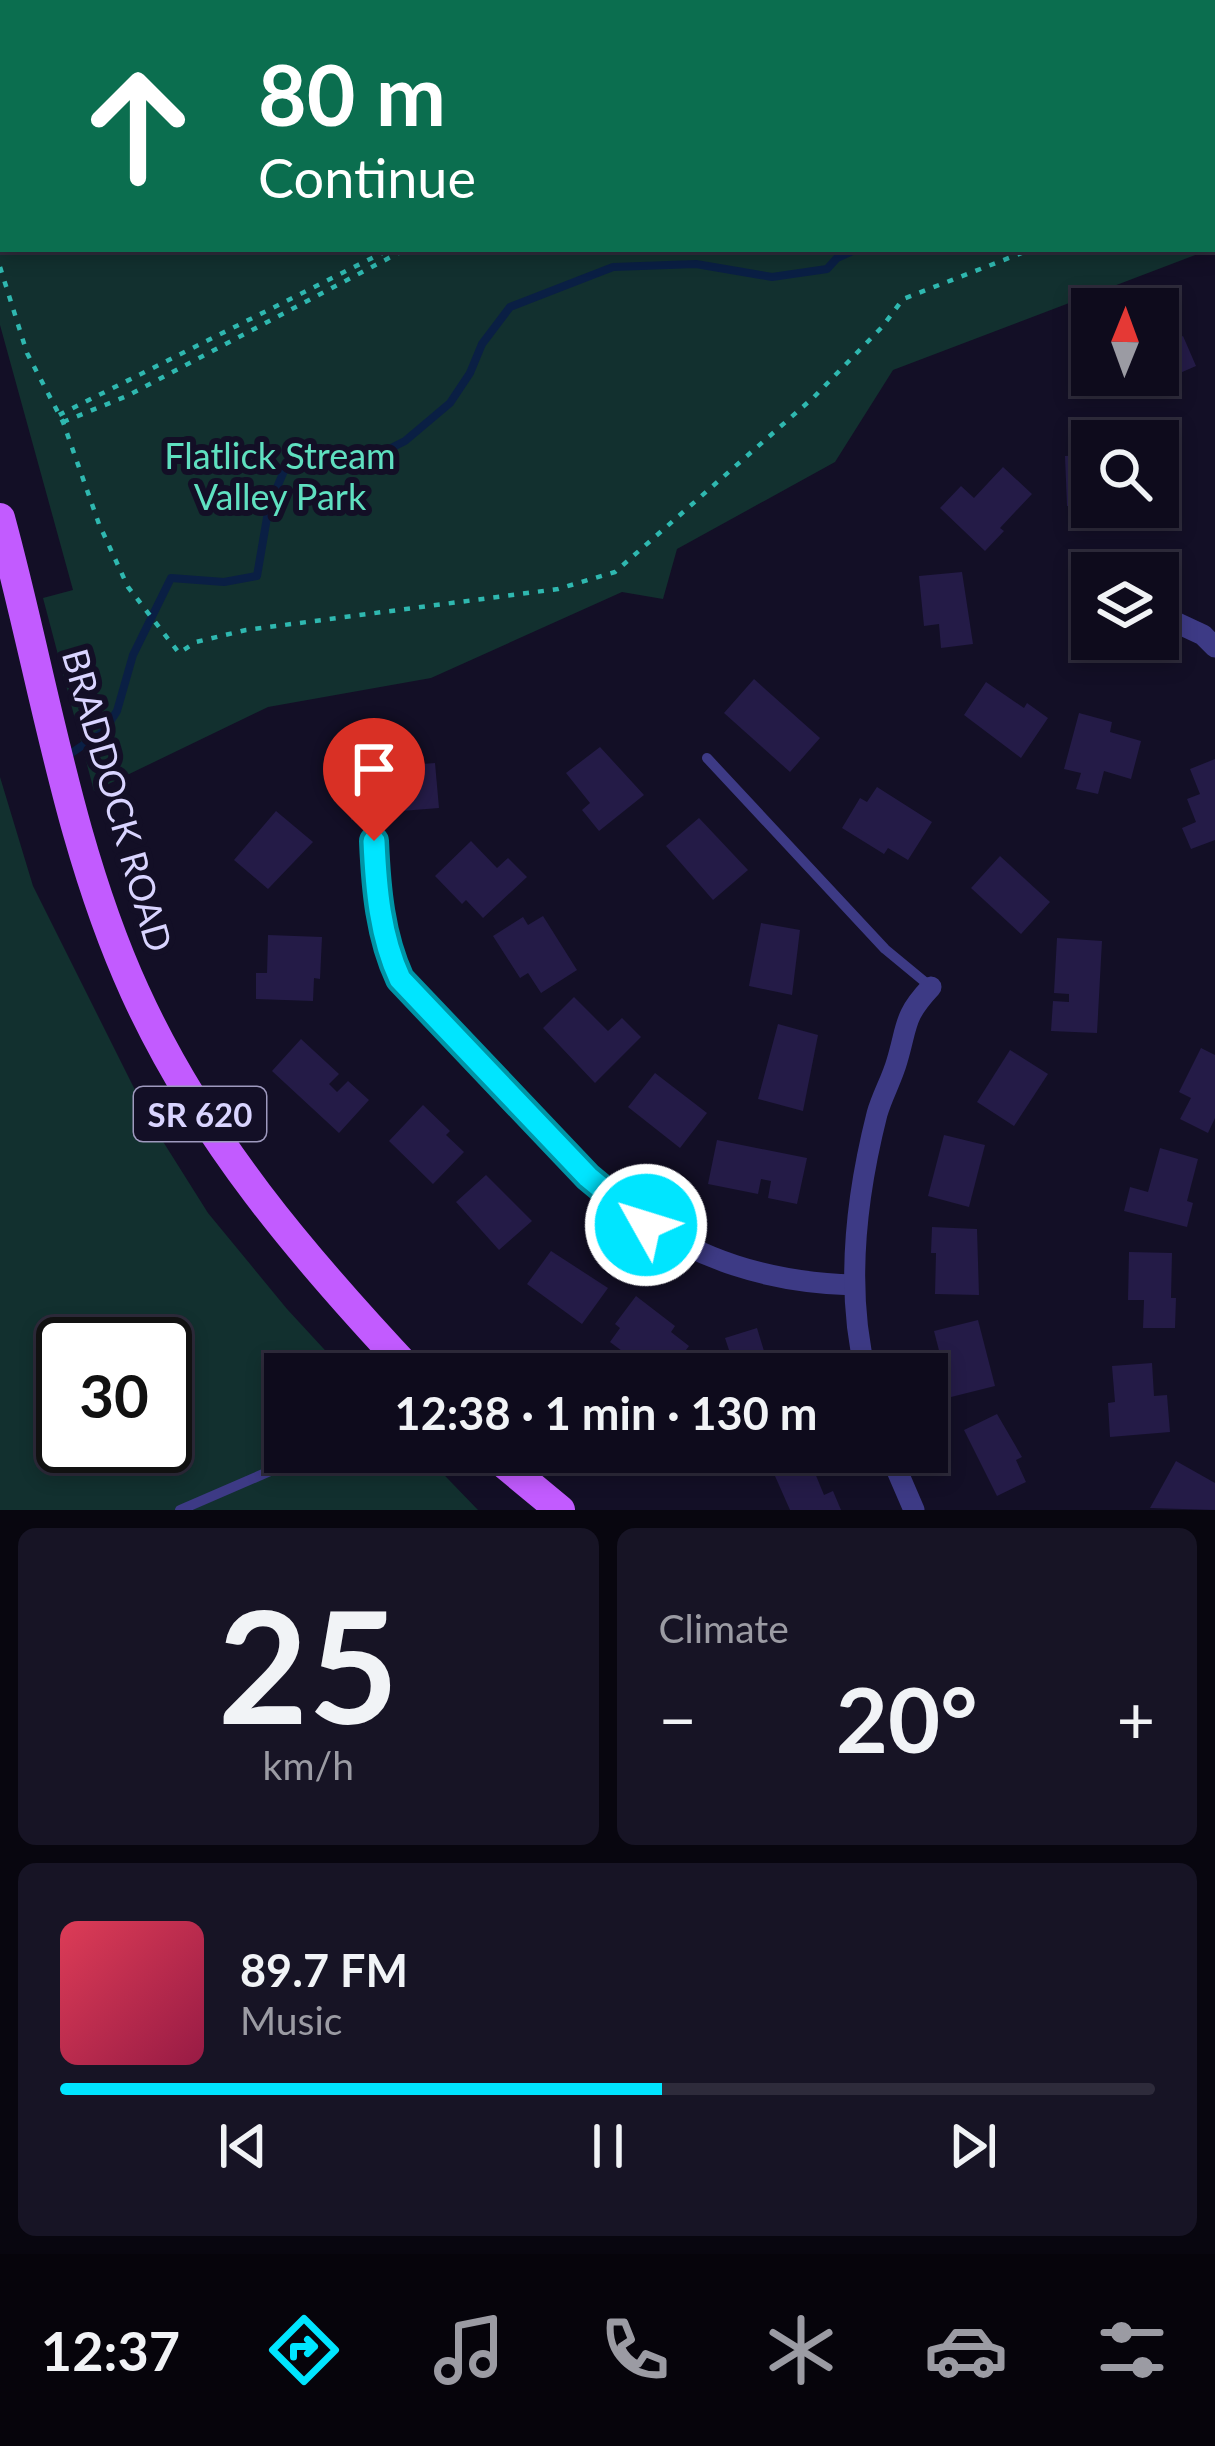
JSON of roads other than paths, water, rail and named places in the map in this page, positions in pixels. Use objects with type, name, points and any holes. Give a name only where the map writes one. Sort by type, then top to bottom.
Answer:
[{"type":"main road","name":"BRADDOCK ROAD","points":[[0,518],[72,804],[119,951],[184,1088],[238,1173],[304,1256],[394,1353]]},
{"type":"main road","points":[[512,1473],[548,1507]]},
{"type":"street","points":[[1179,624],[1215,647]]},
{"type":"street","points":[[863,1353],[854,1285],[861,1191],[878,1110],[908,1013],[931,987]]},
{"type":"street","points":[[434,1011],[588,1177],[646,1225],[691,1250],[744,1270],[820,1284],[854,1285]]},
{"type":"street","points":[[898,1473],[914,1510]]},
{"type":"lane","points":[[707,758],[885,949],[931,987]]},
{"type":"lane","points":[[374,841],[376,893],[392,961],[400,979],[434,1011]]},
{"type":"lane","points":[[180,1510],[265,1473]]},
{"type":"waterway","points":[[64,758],[104,731],[117,711],[133,655],[171,578],[224,582],[257,576],[269,506],[290,457],[367,460],[405,441],[450,403],[482,344],[510,307],[613,267],[696,264],[772,277],[827,269],[850,252]]},
{"type":"park label","name":"Flatlick Stream Valley Park","points":[[280,476]]}]
